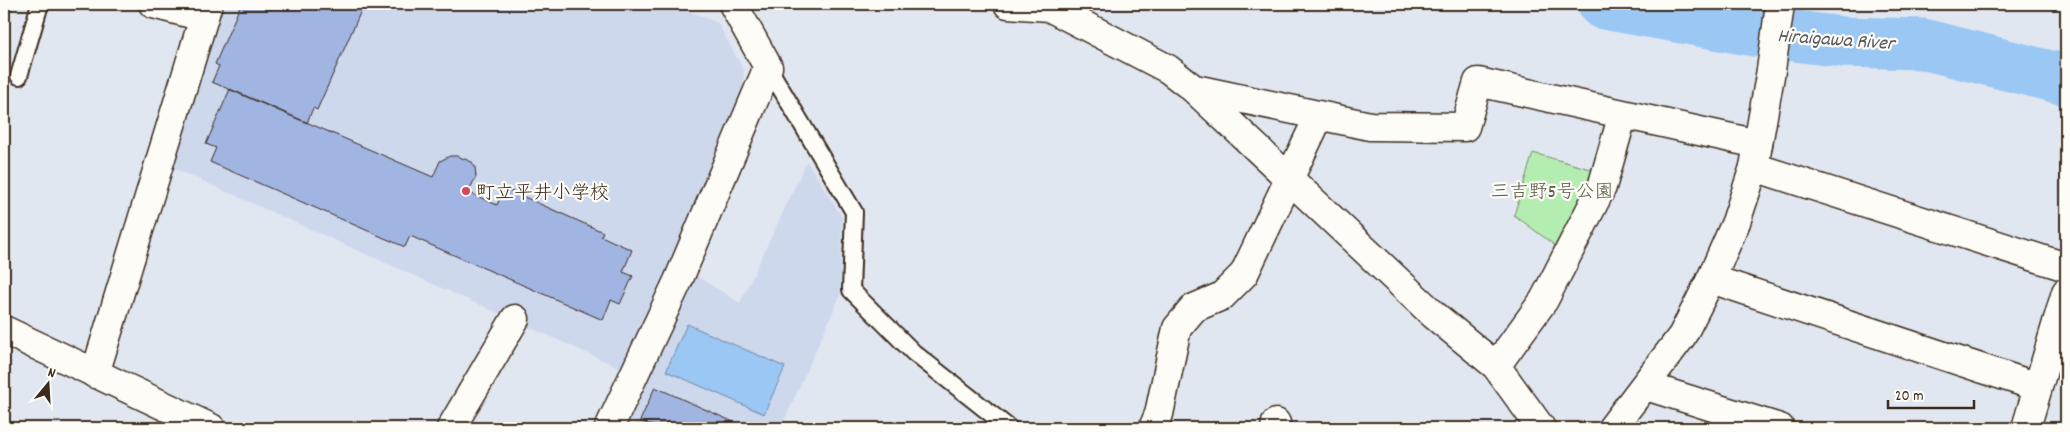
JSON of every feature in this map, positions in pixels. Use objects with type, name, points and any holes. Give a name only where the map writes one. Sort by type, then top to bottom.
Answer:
[{"type":"street","points":[[96,374],[205,10],[153,4]]},
{"type":"street","points":[[609,428],[678,281],[768,67],[733,4]]},
{"type":"street","points":[[1008,4],[1049,7],[1168,69],[1194,89],[1434,315],[1496,366],[1541,428]]},
{"type":"street","points":[[1612,428],[1646,386],[1682,336],[1711,279],[1736,222],[1756,155],[1780,4]]},
{"type":"street","points":[[1194,89],[1370,126],[1465,127],[1478,82],[1623,114],[1756,155],[2066,267]]},
{"type":"street","points":[[1496,366],[1544,300],[1602,186],[1623,114]]},
{"type":"street","points":[[1153,428],[1159,414],[1177,328],[1194,308],[1222,296],[1244,274],[1319,116]]},
{"type":"street","points":[[1711,279],[2038,387]]},
{"type":"street","points":[[2026,428],[2066,292]]},
{"type":"street","points":[[451,428],[515,319]]},
{"type":"street","points":[[4,330],[207,427]]},
{"type":"street","points":[[1646,386],[1780,428]]},
{"type":"lane","points":[[19,76],[40,4]]},
{"type":"lane","points":[[768,67],[854,212],[851,290],[914,353],[1009,428]]},
{"type":"shaded area","name":"町立平井小学校","points":[[219,4],[672,4],[718,23],[744,71],[742,93],[697,215],[627,371],[171,167]]},
{"type":"shaded area","points":[[807,161],[842,217],[840,296],[781,428],[648,428],[627,419],[692,273],[740,303]]},
{"type":"green space","name":"三吉野5号公園","points":[[1533,153],[1594,170],[1557,247],[1514,215]]},
{"type":"water","points":[[687,324],[785,367],[764,414],[666,371]]},
{"type":"building","points":[[241,4],[364,4],[317,110],[313,108],[307,123],[212,82],[219,66],[215,64]]},
{"type":"building","points":[[230,89],[433,177],[440,161],[450,156],[457,156],[472,162],[475,167],[476,177],[468,192],[497,205],[504,188],[603,232],[601,236],[632,250],[623,272],[633,276],[620,304],[611,300],[603,320],[410,236],[405,247],[210,162],[216,148],[206,144]]},
{"type":"building","points":[[655,387],[747,428],[657,428],[640,421]]},
{"type":"waterway","name":"Hiraigawa River","points":[[1603,4],[1754,31],[1843,42],[1923,44],[2066,80]]},
{"type":"place","name":"町立平井小学校","points":[[466,191]]}]
